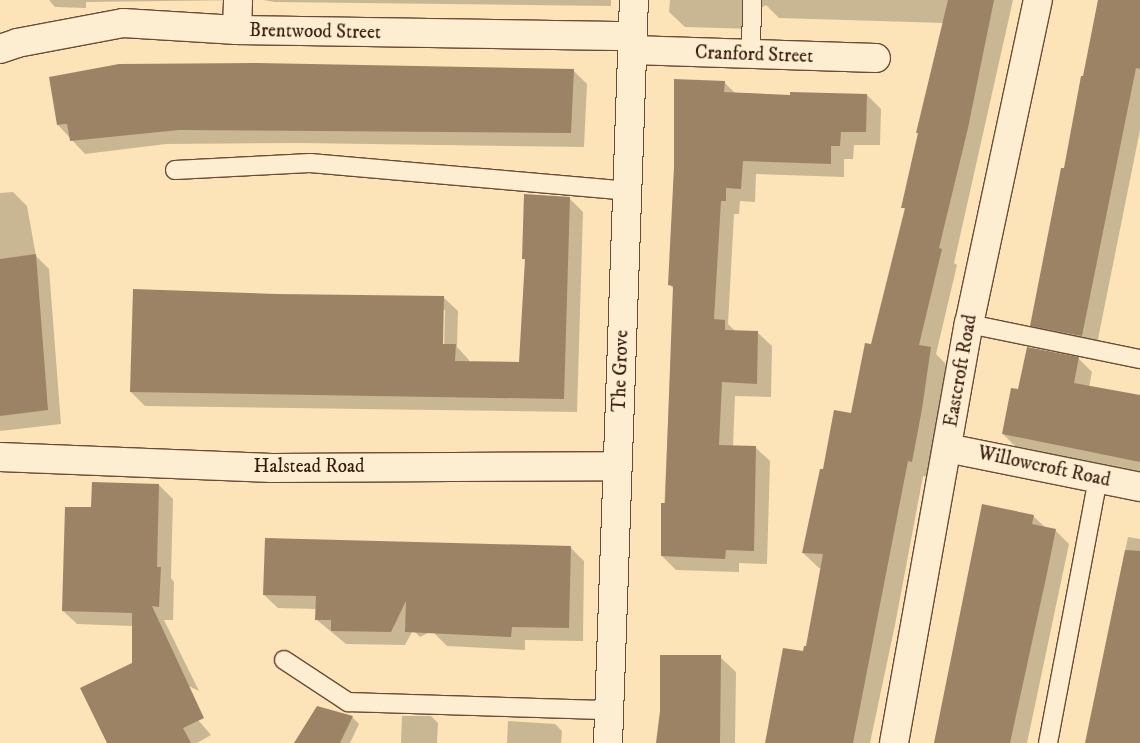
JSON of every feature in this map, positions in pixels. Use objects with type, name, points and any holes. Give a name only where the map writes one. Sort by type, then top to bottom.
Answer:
[{"type":"street","points":[[238,0],[238,30]]},
{"type":"street","name":"The Grove","points":[[608,743],[634,0]]},
{"type":"street","name":"Eastcroft Road","points":[[894,743],[969,324],[1038,0]]},
{"type":"street","name":"Brentwood Street","points":[[0,49],[17,42],[123,23],[238,30],[632,43]]},
{"type":"street","name":"Cranford Street","points":[[632,43],[751,56],[876,58]]},
{"type":"street","name":"Willowcroft Road","points":[[947,448],[1140,487]]},
{"type":"street","name":"Halstead Road","points":[[0,457],[272,468],[617,466]]},
{"type":"lane","points":[[751,56],[752,0]]},
{"type":"lane","points":[[175,170],[310,163],[627,191]]},
{"type":"lane","points":[[969,324],[1140,359]]},
{"type":"lane","points":[[1048,743],[1098,478]]},
{"type":"lane","points":[[284,660],[348,702],[609,710]]},
{"type":"building","points":[[948,0],[994,0],[968,128],[939,248],[942,249],[919,345],[931,347],[922,409],[912,462],[908,461],[853,743],[765,743],[783,648],[803,651],[804,646],[806,646],[823,554],[802,553],[820,469],[823,469],[834,410],[851,413],[865,343],[871,344],[905,208],[901,208],[918,133],[916,133]]},
{"type":"building","points":[[1098,0],[1140,0],[1140,69],[1136,68],[1082,336],[1030,326],[1061,168],[1064,168],[1081,76],[1083,76]]},
{"type":"building","points":[[257,63],[574,69],[571,133],[179,130],[70,141],[67,124],[57,125],[49,77],[119,64]]},
{"type":"building","points":[[674,79],[725,81],[724,92],[790,95],[790,92],[867,94],[866,132],[841,132],[840,146],[831,146],[831,164],[743,161],[741,189],[726,188],[726,201],[721,201],[714,319],[725,320],[725,330],[758,331],[757,384],[722,382],[719,445],[756,446],[754,551],[726,550],[725,559],[661,556],[661,503],[665,503],[673,286],[668,285],[674,167]]},
{"type":"building","points":[[524,194],[570,197],[564,399],[130,392],[133,289],[277,294],[444,296],[443,344],[456,344],[455,361],[519,362],[525,259],[522,259]]},
{"type":"building","points":[[36,254],[48,410],[0,416],[0,259]]},
{"type":"building","points":[[1027,347],[1079,357],[1074,383],[1140,395],[1140,462],[1002,434],[1011,388],[1018,389]]},
{"type":"building","points":[[92,482],[159,484],[157,567],[161,567],[159,607],[152,606],[204,718],[183,728],[191,743],[107,743],[80,688],[132,663],[132,613],[62,611],[65,507],[91,507]]},
{"type":"building","points":[[982,504],[1034,515],[1032,524],[1056,529],[1010,743],[934,743]]},
{"type":"building","points":[[265,538],[571,546],[569,628],[512,627],[511,637],[405,632],[406,601],[391,632],[331,631],[331,620],[315,620],[316,596],[263,595]]},
{"type":"building","points":[[1125,550],[1140,551],[1140,743],[1085,743]]},
{"type":"building","points":[[660,655],[721,655],[720,743],[656,743],[660,711]]},
{"type":"building","points":[[317,706],[353,716],[340,743],[294,743]]}]
